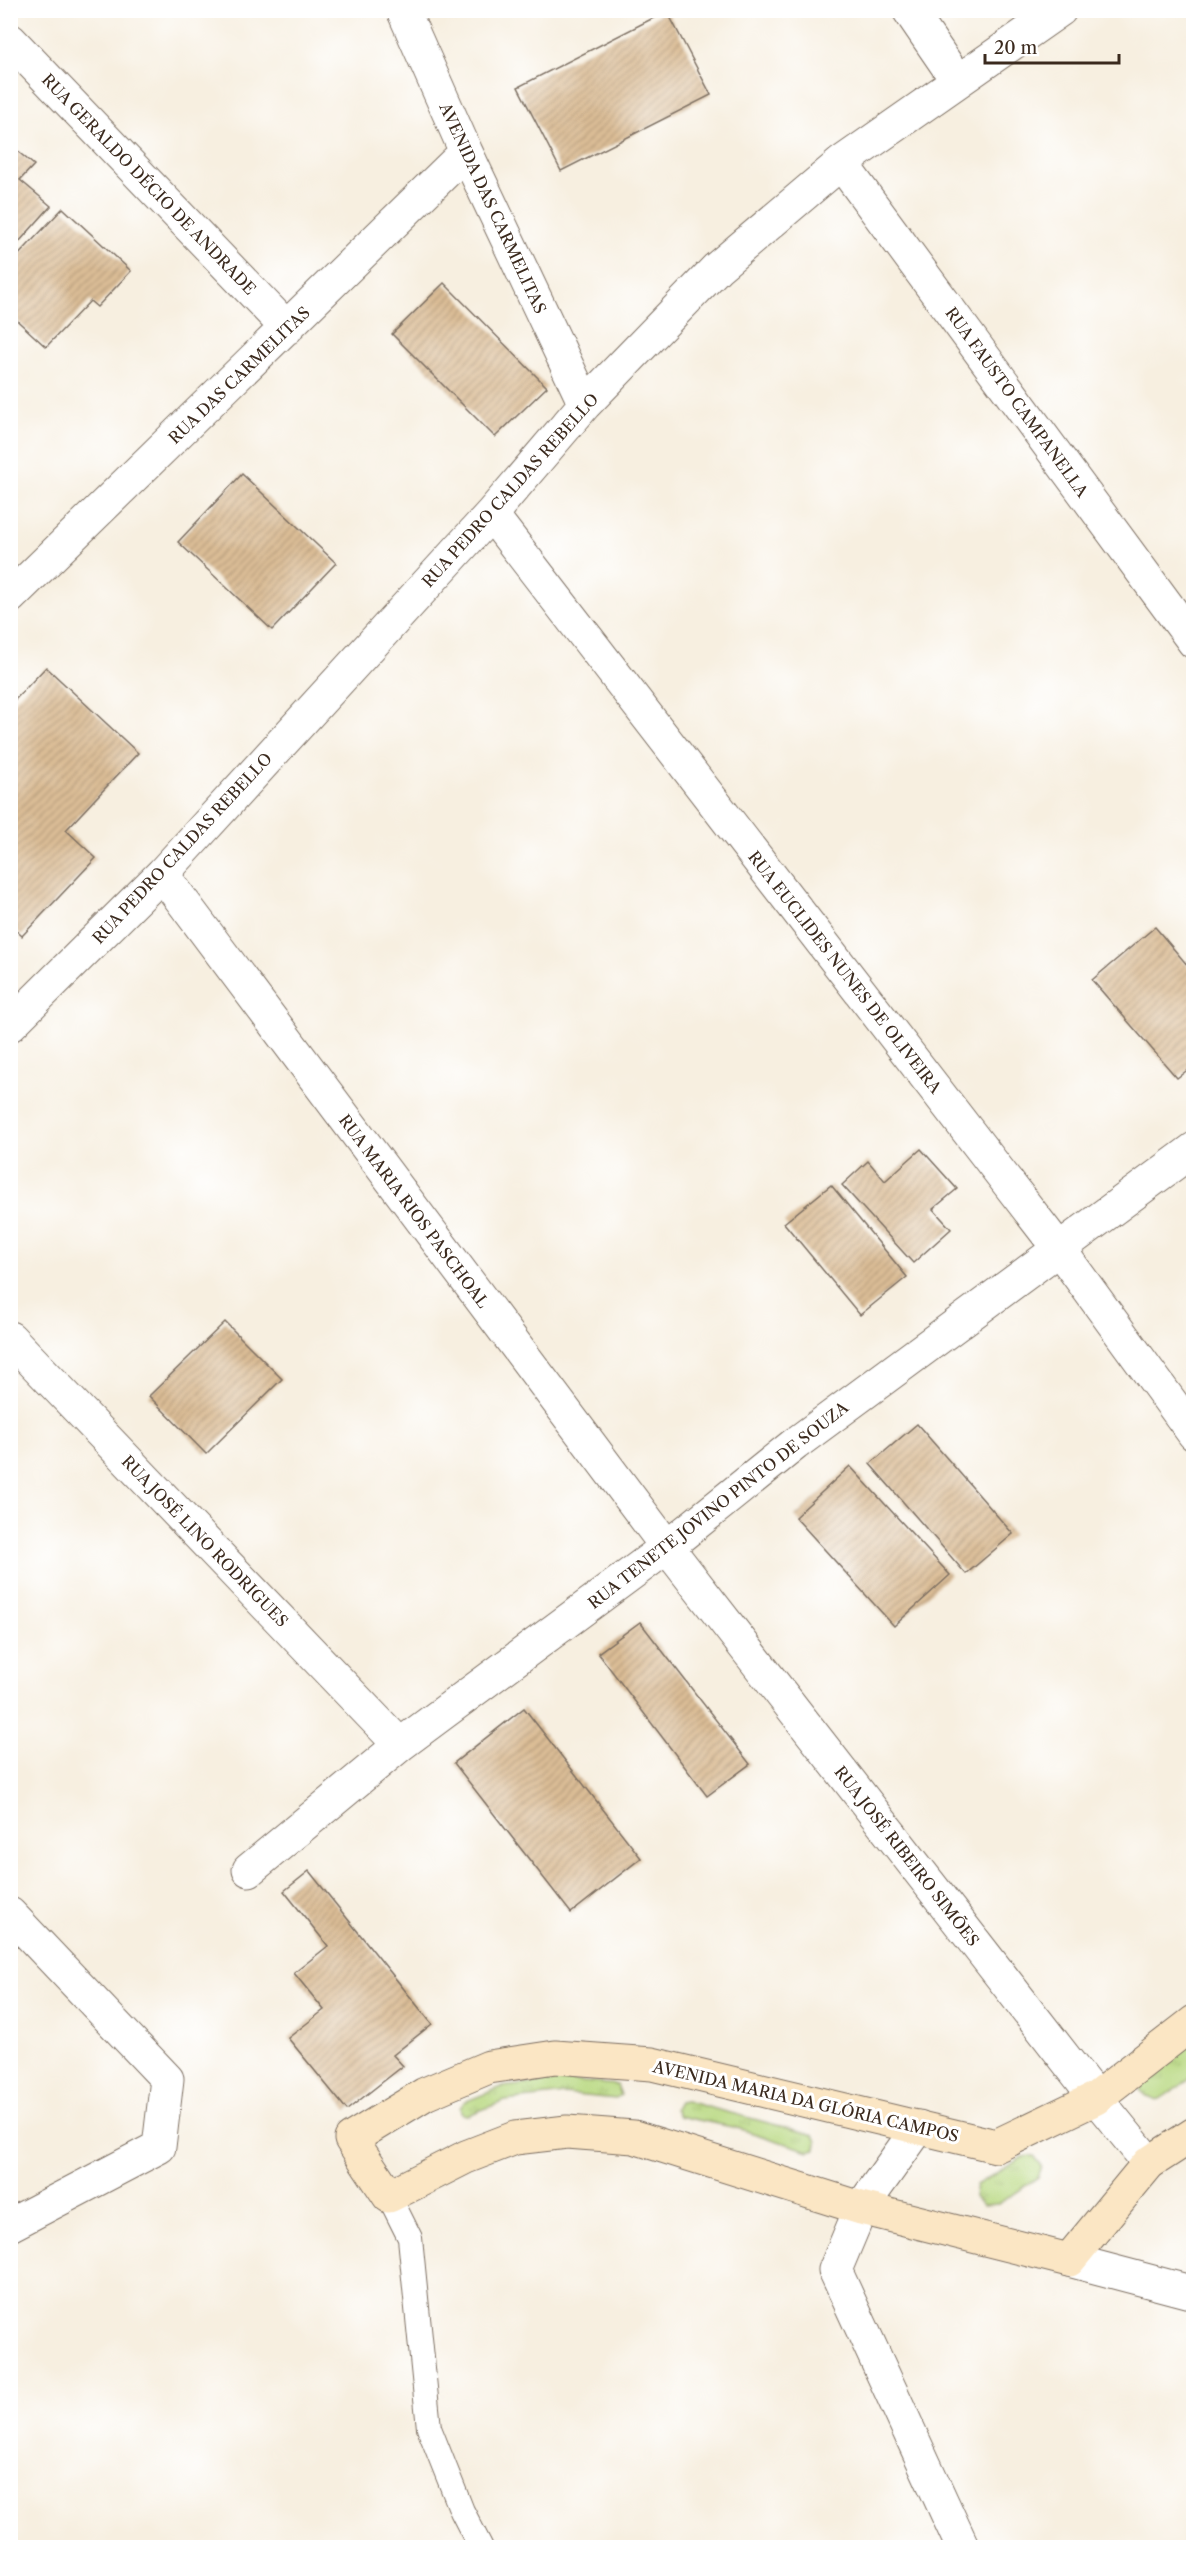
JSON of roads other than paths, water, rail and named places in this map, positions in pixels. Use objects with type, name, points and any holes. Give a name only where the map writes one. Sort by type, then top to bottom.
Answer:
[{"type":"street","name":"AVENIDA DAS CARMELITAS","points":[[403,10],[466,152],[585,404]]},
{"type":"street","points":[[909,10],[957,80]]},
{"type":"street","name":"RUA PEDRO CALDAS REBELLO","points":[[10,1025],[162,874],[491,514],[585,404],[717,268],[841,163],[1060,10]]},
{"type":"street","name":"RUA GERALDO DÉCIO DE ANDRADE","points":[[10,40],[287,328]]},
{"type":"street","name":"RUA DAS CARMELITAS","points":[[10,597],[466,152]]},
{"type":"street","name":"RUA FAUSTO CAMPANELLA","points":[[841,163],[1194,642]]},
{"type":"street","name":"RUA EUCLIDES NUNES DE OLIVEIRA","points":[[491,514],[1059,1249],[1194,1434]]},
{"type":"street","name":"RUA MARIA RIOS PASCHOAL","points":[[162,874],[667,1547]]},
{"type":"street","name":"RUA TENETE JOVINO PINTO DE SOUZA","points":[[249,1870],[400,1745],[667,1547],[795,1444],[1194,1149]]},
{"type":"street","name":"RUA JOSÉ LINO RODRIGUES","points":[[10,1338],[400,1745]]},
{"type":"street","name":"RUA JOSÉ RIBEIRO SIMÕES","points":[[667,1547],[1149,2163]]},
{"type":"street","points":[[10,1914],[167,2079],[159,2147],[10,2226]]},
{"type":"street","name":"AVENIDA MARIA DA GLÓRIA CAMPOS","points":[[389,2196],[351,2139],[424,2094],[489,2067],[555,2057],[652,2064],[996,2145],[1096,2098],[1194,2022]]},
{"type":"street","points":[[919,2127],[861,2208],[835,2270],[963,2547]]},
{"type":"street","points":[[389,2196],[466,2157],[515,2138],[567,2132],[634,2137],[861,2208],[1194,2293]]},
{"type":"street","points":[[1070,2260],[1149,2163],[1194,2134]]},
{"type":"lane","points":[[389,2196],[410,2238],[429,2428],[462,2511],[481,2547]]}]
